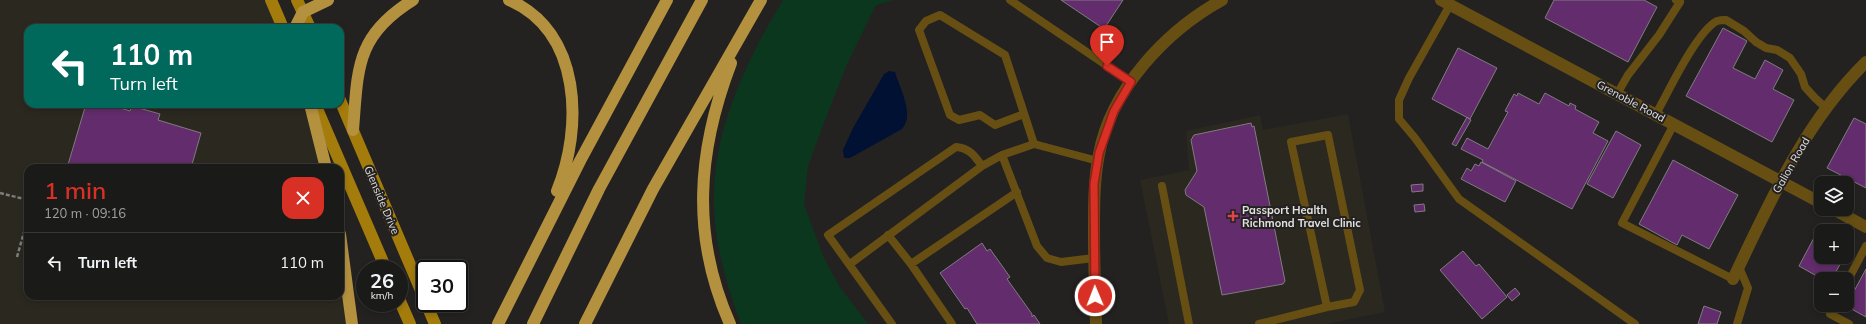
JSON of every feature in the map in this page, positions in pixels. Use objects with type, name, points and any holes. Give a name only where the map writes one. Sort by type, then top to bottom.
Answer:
[{"type":"highway","points":[[297,24],[302,12],[328,0]]},
{"type":"highway","points":[[353,130],[357,74],[367,43],[387,18],[413,0]]},
{"type":"highway","points":[[509,0],[530,13],[543,25],[554,39],[567,68],[573,102],[572,130],[566,163],[530,257]]},
{"type":"highway","points":[[498,324],[530,257],[623,79],[667,0]]},
{"type":"highway","points":[[533,324],[603,183],[702,0]]},
{"type":"highway","points":[[585,324],[653,189],[761,0]]},
{"type":"highway","points":[[730,324],[716,288],[709,261],[703,230],[703,185],[710,136],[721,88],[746,24]]},
{"type":"highway","points":[[311,108],[325,164]]},
{"type":"highway","points":[[344,264],[352,324]]},
{"type":"main road","points":[[271,0],[281,24]]},
{"type":"main road","points":[[297,0],[308,24]]},
{"type":"main road","name":"Glenside Drive","points":[[317,108],[341,164]]},
{"type":"main road","name":"Glenside Drive","points":[[343,108],[416,279]]},
{"type":"main road","name":"Glenside Drive","points":[[344,171],[382,260]]},
{"type":"main road","points":[[405,312],[410,324]]},
{"type":"main road","points":[[430,312],[435,324]]},
{"type":"street","points":[[1096,324],[1094,184],[1104,134],[1114,111],[1131,82],[1146,62],[1181,26],[1222,0]]},
{"type":"street","name":"Grenoble Road","points":[[1446,2],[1814,199]]},
{"type":"street","name":"Galion Road","points":[[1734,280],[1780,181],[1816,121],[1844,84],[1866,62]]},
{"type":"street","points":[[1846,216],[1866,227]]},
{"type":"lane","points":[[1010,0],[1131,82]]},
{"type":"lane","points":[[1617,94],[1628,75],[1659,35],[1680,2],[1676,0]]},
{"type":"lane","points":[[1446,2],[1399,100],[1399,119],[1415,138],[1458,199],[1635,324]]},
{"type":"lane","points":[[1024,114],[994,125],[980,115],[959,120],[950,115],[919,30],[926,21],[940,15],[1005,55],[1034,144]]},
{"type":"lane","points":[[1656,114],[1694,47],[1709,28],[1718,21],[1726,20],[1744,31],[1756,42],[1766,48],[1777,50],[1790,58],[1801,74],[1805,88],[1826,108]]},
{"type":"lane","points":[[1674,124],[1622,223],[1734,280]]},
{"type":"lane","points":[[1259,324],[1326,307],[1354,302],[1360,290],[1328,135],[1291,142],[1326,307]]},
{"type":"lane","points":[[850,264],[982,166],[1002,155],[1034,144],[1098,161]]},
{"type":"lane","points":[[892,324],[828,234],[956,147],[963,147],[972,152],[982,166]]},
{"type":"lane","points":[[1002,155],[1037,246],[1047,258],[1061,262],[1094,258]]},
{"type":"lane","points":[[1162,186],[1189,324]]},
{"type":"lane","points":[[911,264],[1017,192]]},
{"type":"lane","points":[[888,235],[911,264],[952,324]]},
{"type":"lane","points":[[1852,272],[1866,246]]},
{"type":"lane","points":[[1737,324],[1748,288],[1739,267]]},
{"type":"lane","points":[[1831,312],[1830,314],[1849,324]]},
{"type":"path","points":[[0,193],[24,199]]},
{"type":"path","points":[[17,256],[24,232]]},
{"type":"shaded area","points":[[0,0],[271,0],[281,24],[24,24],[24,108],[311,108],[325,164],[24,164],[24,300],[344,300],[344,264],[352,324],[0,324]]},
{"type":"shaded area","points":[[1348,114],[1385,312],[1326,324],[1169,324],[1140,180],[1189,170],[1186,131],[1260,115],[1263,130]]},
{"type":"green space","points":[[783,0],[894,0],[876,5],[847,64],[808,166],[804,204],[823,256],[839,286],[868,324],[741,324],[730,293],[718,245],[714,212],[716,170],[720,144],[735,94],[757,46]]},
{"type":"water","points":[[889,71],[895,72],[903,94],[907,109],[906,123],[902,129],[850,158],[844,158],[843,150],[853,128],[884,74]]},
{"type":"building","points":[[1061,0],[1123,0],[1104,29]]},
{"type":"building","points":[[1554,0],[1644,0],[1657,7],[1628,62],[1545,18]]},
{"type":"building","points":[[1723,28],[1747,41],[1733,68],[1755,79],[1765,60],[1783,70],[1773,89],[1794,100],[1772,142],[1686,96]]},
{"type":"building","points":[[1458,48],[1497,68],[1470,119],[1432,99]]},
{"type":"building","points":[[1518,93],[1539,104],[1545,93],[1569,106],[1570,103],[1576,106],[1575,109],[1599,122],[1593,133],[1608,141],[1572,209],[1482,162],[1483,160],[1461,149],[1467,138],[1488,149],[1508,112],[1505,111],[1514,94],[1517,96]]},
{"type":"building","points":[[85,108],[121,108],[130,111],[131,108],[139,108],[160,114],[158,120],[201,133],[192,164],[68,164]]},
{"type":"building","points":[[1467,117],[1471,120],[1456,146],[1452,144]]},
{"type":"building","points":[[1854,118],[1866,124],[1866,188],[1854,182],[1854,176],[1843,176],[1827,168]]},
{"type":"building","points":[[1251,123],[1252,127],[1254,126],[1285,281],[1283,284],[1222,295],[1204,207],[1186,195],[1185,190],[1197,171],[1191,140],[1194,135]]},
{"type":"building","points":[[1616,131],[1641,145],[1613,198],[1587,184]]},
{"type":"building","points":[[1673,160],[1738,195],[1709,249],[1682,235],[1677,245],[1639,224]]},
{"type":"building","points":[[1481,162],[1516,181],[1505,202],[1461,179],[1467,168],[1471,171],[1475,164],[1479,166]]},
{"type":"building","points":[[1423,184],[1423,191],[1412,192],[1411,185]]},
{"type":"building","points":[[1424,204],[1425,211],[1415,212],[1414,205]]},
{"type":"building","points":[[1814,238],[1814,264],[1840,264],[1836,272],[1814,272],[1814,274],[1799,266]]},
{"type":"building","points":[[982,243],[987,251],[990,249],[1010,277],[1007,279],[1032,314],[1032,317],[1034,315],[1040,324],[977,324],[967,308],[965,309],[940,273]]},
{"type":"building","points":[[1463,251],[1476,266],[1479,264],[1507,297],[1482,319],[1440,270]]},
{"type":"building","points":[[1866,269],[1866,317],[1854,310],[1854,291]]},
{"type":"building","points":[[1515,288],[1520,294],[1512,301],[1507,295]]},
{"type":"building","points":[[1704,306],[1721,312],[1717,324],[1698,324]]},
{"type":"place","name":"Passport Health Richmond Travel Clinic","points":[[1233,216]]},
{"type":"route","points":[[1095,296],[1094,184],[1099,153],[1104,134],[1114,111],[1131,82],[1107,66]]}]
